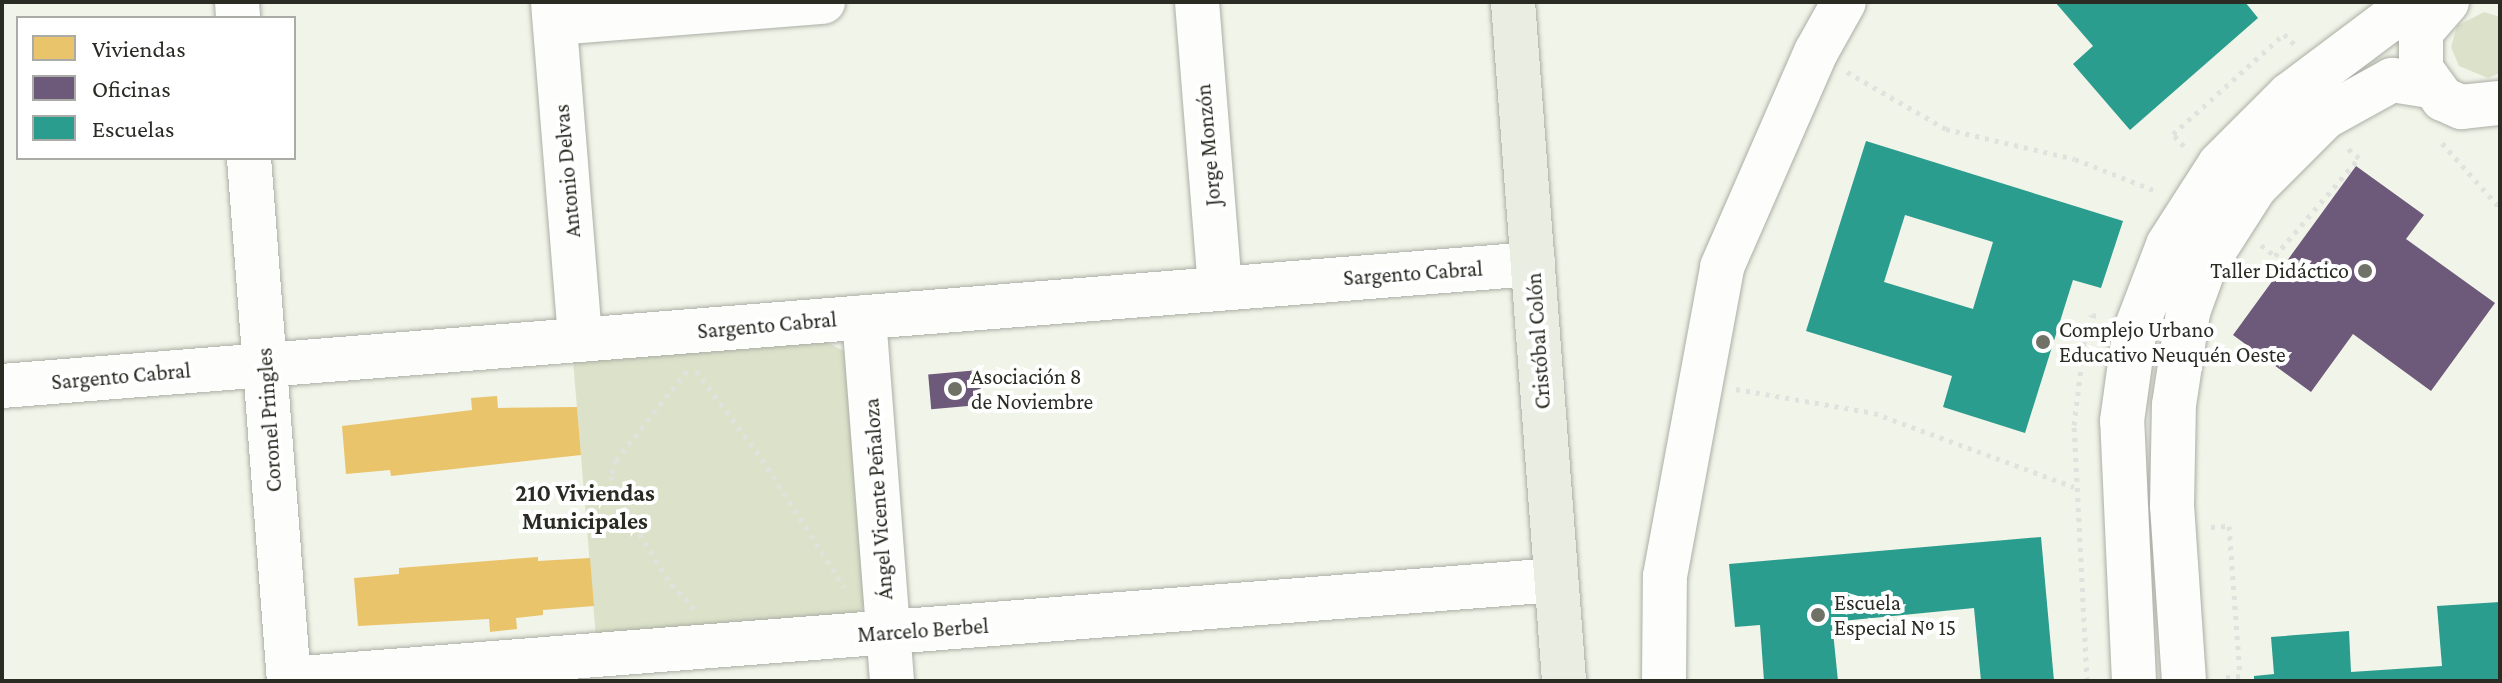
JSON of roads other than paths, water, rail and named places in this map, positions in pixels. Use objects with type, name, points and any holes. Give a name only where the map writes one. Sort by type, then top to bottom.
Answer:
[{"type":"main road","name":"Cristóbal Colón","points":[[1513,2],[1564,681]]},
{"type":"street","points":[[554,13],[823,2]]},
{"type":"street","name":"Jorge Monzón","points":[[1197,2],[1220,288]]},
{"type":"street","points":[[1664,681],[1665,576],[1700,384],[1730,245],[1816,52],[1844,2]]},
{"type":"street","points":[[2184,681],[2189,510],[2178,358],[2186,255],[2220,164],[2289,95],[2388,21],[2431,2]]},
{"type":"street","points":[[2430,86],[2419,60],[2421,32],[2447,2]]},
{"type":"street","name":"Antonio Delvas","points":[[554,13],[580,340]]},
{"type":"street","points":[[2134,681],[2122,507],[2125,376],[2148,290],[2325,117],[2392,80],[2430,86],[2461,107],[2500,103]]},
{"type":"street","name":"Coronel Pringles","points":[[249,160],[289,680]]},
{"type":"street","name":"Sargento Cabral","points":[[2,386],[1533,264]]},
{"type":"street","name":"Ángel Vicente Peñaloza","points":[[864,317],[892,681]]},
{"type":"street","points":[[2122,507],[2189,510]]},
{"type":"street","name":"Marcelo Berbel","points":[[289,680],[1556,580]]},
{"type":"place","name":"Taller Didáctico","points":[[2365,271]]},
{"type":"place","name":"Complejo Urbano Educativo Neuquén Oeste","points":[[2043,342]]},
{"type":"place","name":"Asociación 8 de Noviembre","points":[[955,389]]},
{"type":"place","name":"Escuela Especial Nº 15","points":[[1818,615]]},
{"type":"district","name":"210 Viviendas Municipales","points":[[585,507]]}]
